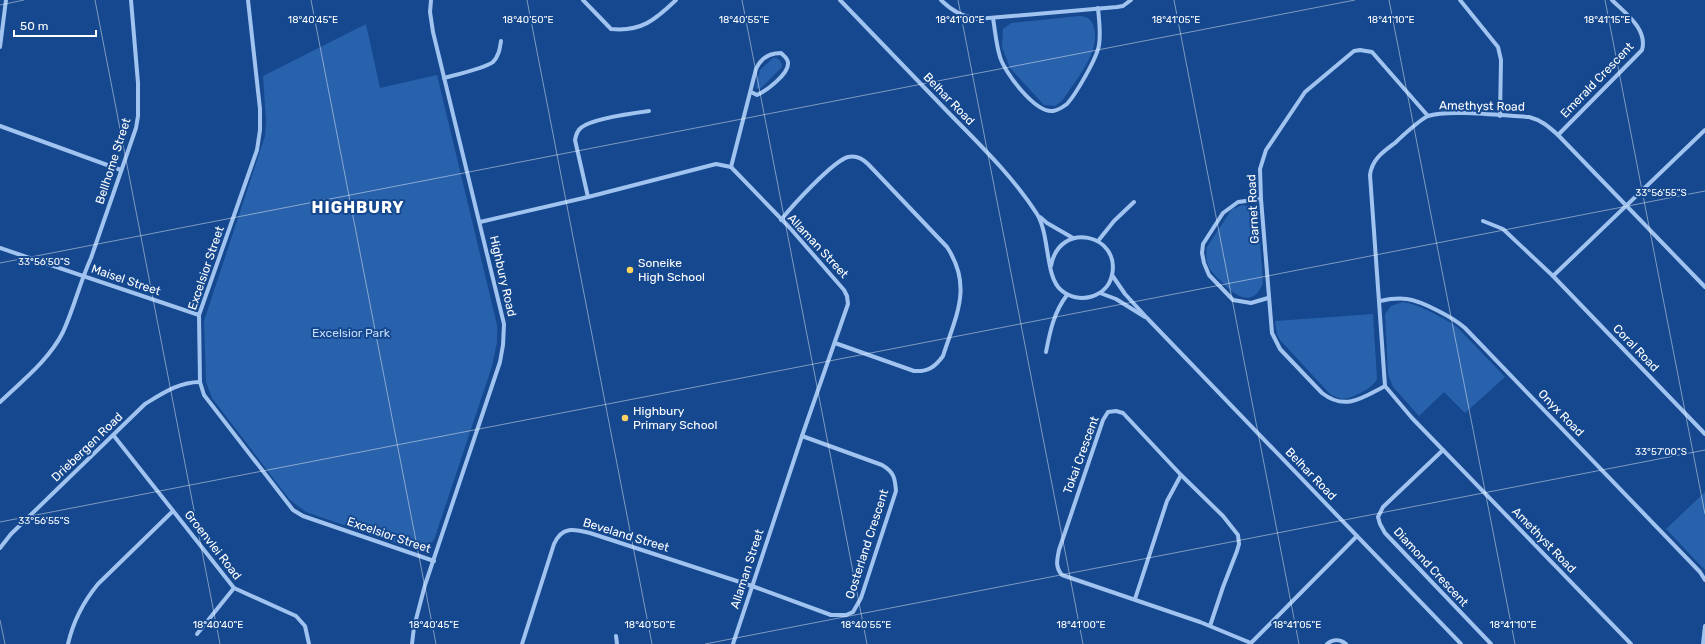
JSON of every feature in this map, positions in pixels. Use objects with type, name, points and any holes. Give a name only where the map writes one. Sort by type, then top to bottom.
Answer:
[{"type":"street","points":[[0,46],[6,0]]},
{"type":"street","name":"Bellhome Street","points":[[1,400],[50,352],[65,327],[91,258],[136,128],[138,116],[138,83],[131,0]]},
{"type":"street","name":"Excelsior Street","points":[[248,0],[260,109],[260,130],[257,150],[199,315],[201,365],[200,382],[204,395],[292,510],[303,516],[434,560]]},
{"type":"street","name":"Highbury Road","points":[[412,644],[419,606],[494,383],[503,345],[504,324],[433,32],[430,12],[431,0]]},
{"type":"street","points":[[583,0],[611,29],[623,30],[648,24],[676,0]]},
{"type":"street","name":"Belhar Road","points":[[840,0],[1003,169],[1038,215],[1047,223],[1073,238]]},
{"type":"street","points":[[941,0],[952,11],[977,19],[1123,6],[1131,0]]},
{"type":"street","points":[[1460,0],[1498,47],[1501,60],[1500,116]]},
{"type":"street","name":"Emerald Crescent","points":[[1558,135],[1642,50],[1643,41],[1639,28],[1612,0]]},
{"type":"street","points":[[993,18],[1000,56],[1009,74],[1037,106],[1048,111],[1053,111],[1059,110],[1067,103],[1096,57],[1100,37],[1098,8]]},
{"type":"street","points":[[444,78],[488,65],[497,57],[501,41]]},
{"type":"street","name":"Garnet Road","points":[[1385,386],[1360,399],[1348,402],[1337,401],[1329,398],[1277,344],[1272,333],[1268,298],[1260,169],[1266,150],[1305,92],[1348,55],[1360,50],[1372,52],[1428,116]]},
{"type":"street","points":[[480,222],[588,197],[716,164],[731,167],[750,92],[756,69],[759,62],[767,55],[774,53],[781,53],[787,58],[789,64],[786,72],[765,91],[757,95],[750,92]]},
{"type":"street","points":[[588,197],[575,140],[576,133],[582,127],[592,123],[649,111]]},
{"type":"street","name":"Amethyst Road","points":[[1631,644],[1412,418],[1385,386],[1371,169],[1372,165],[1381,154],[1428,116],[1447,113],[1536,119],[1545,124],[1558,135],[1705,287]]},
{"type":"street","points":[[0,126],[121,170]]},
{"type":"street","points":[[1553,276],[1705,130]]},
{"type":"street","points":[[781,220],[797,201],[841,160],[853,156],[864,160],[947,247],[954,257],[958,269],[961,296],[943,356],[937,364],[930,369],[914,371],[834,343]]},
{"type":"street","name":"Allaman Street","points":[[731,167],[841,284],[847,296],[848,304],[802,436],[733,644]]},
{"type":"street","points":[[1261,199],[1238,202],[1223,213],[1203,244],[1202,253],[1204,263],[1210,275],[1233,300],[1251,303],[1268,298]]},
{"type":"street","points":[[1098,241],[1114,221],[1134,202]]},
{"type":"street","name":"Belhar Road","points":[[1038,215],[1045,234],[1051,266]]},
{"type":"street","name":"Coral Road","points":[[1483,221],[1503,228],[1553,276],[1705,434]]},
{"type":"street","points":[[1086,237],[1098,241],[1108,250],[1111,258],[1112,275],[1105,288],[1100,293],[1084,298],[1067,294],[1060,290],[1055,283],[1051,266],[1056,250],[1062,244],[1073,238],[1086,237]]},
{"type":"street","name":"Maisel Street","points":[[0,248],[199,315]]},
{"type":"street","name":"Belhar Road","points":[[1112,275],[1125,294],[1147,318],[1461,644]]},
{"type":"street","name":"Belhar Road","points":[[1100,293],[1116,300],[1147,318]]},
{"type":"street","points":[[1046,352],[1052,322],[1059,306],[1067,294]]},
{"type":"street","name":"Onyx Road","points":[[1380,301],[1401,298],[1411,300],[1456,320],[1700,572],[1705,580]]},
{"type":"street","name":"Driebergen Road","points":[[0,548],[11,534],[33,512],[114,436],[145,404],[166,391],[188,382],[200,382]]},
{"type":"street","name":"Tokai Crescent","points":[[1210,626],[1223,587],[1238,551],[1239,538],[1223,516],[1181,475],[1123,412],[1108,412],[1105,415],[1061,542],[1056,563],[1058,571],[1062,575],[1210,626],[1250,643]]},
{"type":"street","name":"Groenvlei Road","points":[[114,436],[234,588],[296,616],[306,626],[309,644]]},
{"type":"street","name":"Oosterland Crescent","points":[[752,586],[831,615],[838,616],[853,612],[861,598],[896,491],[894,475],[889,469],[882,465],[802,436]]},
{"type":"street","name":"Diamond Crescent","points":[[1443,450],[1382,506],[1378,517],[1380,524],[1395,545],[1491,644]]},
{"type":"street","points":[[1135,599],[1167,501],[1181,475]]},
{"type":"street","name":"Groenvlei Road","points":[[68,644],[82,608],[98,584],[173,511]]},
{"type":"street","name":"Beveland Street","points":[[522,644],[554,544],[558,536],[563,532],[570,530],[590,533],[752,586]]},
{"type":"street","points":[[1250,643],[1357,536]]},
{"type":"street","points":[[197,634],[234,588]]},
{"type":"street","points":[[1703,644],[1705,626]]},
{"type":"street","points":[[616,636],[617,644]]},
{"type":"street","points":[[1327,644],[1336,640],[1343,641],[1346,644]]},
{"type":"green space","points":[[1079,16],[1086,17],[1093,25],[1095,37],[1093,50],[1081,73],[1062,101],[1055,106],[1044,105],[1010,68],[1002,47],[1003,29],[1011,23]]},
{"type":"green space","name":"Excelsior Park","points":[[366,24],[380,88],[437,75],[497,325],[497,342],[492,366],[434,540],[428,546],[421,548],[405,546],[306,512],[290,500],[212,398],[206,382],[204,321],[265,136],[266,121],[263,76]]},
{"type":"green space","points":[[773,58],[777,58],[779,60],[782,67],[761,88],[757,89],[756,87],[760,70]]},
{"type":"green space","points":[[1243,205],[1251,207],[1258,217],[1263,283],[1253,296],[1248,298],[1242,297],[1230,290],[1211,271],[1207,263],[1206,256],[1207,247],[1232,209]]},
{"type":"green space","points":[[1403,302],[1416,305],[1457,327],[1505,377],[1465,413],[1444,392],[1419,416],[1393,387],[1388,374],[1385,314],[1391,306]]},
{"type":"green space","points":[[1373,314],[1377,379],[1367,389],[1346,399],[1340,399],[1330,394],[1277,335],[1275,321]]},
{"type":"green space","points":[[1705,492],[1705,570],[1666,529]]},
{"type":"place","name":"Soneike High School","points":[[630,270]]},
{"type":"place","name":"Highbury Primary School","points":[[625,418]]},
{"type":"district","name":"HIGHBURY","points":[[358,207]]}]
